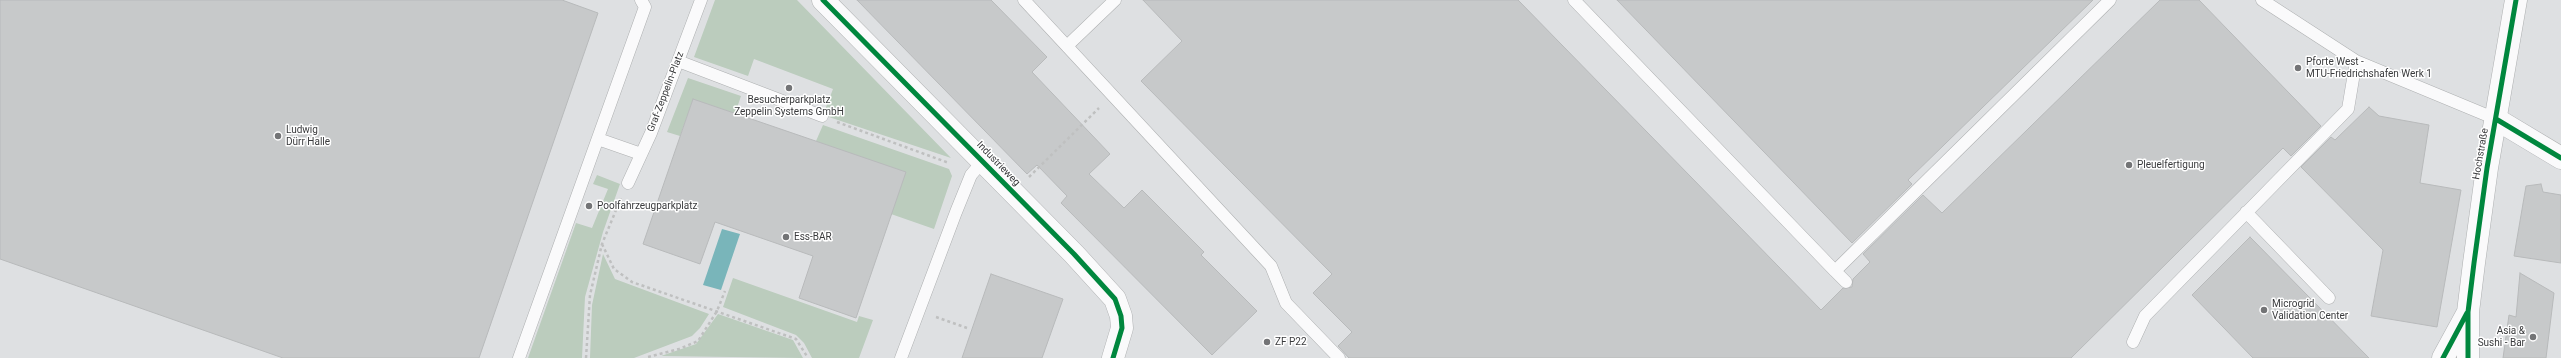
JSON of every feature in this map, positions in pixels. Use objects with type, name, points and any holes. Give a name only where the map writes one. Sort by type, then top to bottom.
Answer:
[{"type":"street","name":"Industrieweg","points":[[823,0],[1074,254],[1115,299],[1121,316],[1122,328],[1113,358]]},
{"type":"street","name":"Hochstraße","points":[[2468,358],[2468,312],[2487,168],[2516,0]]},
{"type":"street","points":[[2496,119],[2561,158]]},
{"type":"street","name":"Hochstraße","points":[[2443,358],[2468,312]]},
{"type":"lane","points":[[520,358],[645,7],[641,0]]},
{"type":"lane","name":"Graf-Zeppelin-Platz","points":[[628,183],[641,154],[701,0]]},
{"type":"lane","points":[[1024,0],[1271,266],[1286,303],[1339,358]]},
{"type":"lane","points":[[1067,46],[1115,0]]},
{"type":"lane","points":[[1574,0],[1846,282]]},
{"type":"lane","points":[[1835,271],[2110,0]]},
{"type":"lane","points":[[2262,0],[2356,61],[2496,119]]},
{"type":"lane","points":[[678,61],[822,116]]},
{"type":"lane","points":[[2133,342],[2145,316],[2348,109],[2356,61]]},
{"type":"lane","points":[[598,139],[641,154]]},
{"type":"lane","points":[[901,358],[971,176],[983,161]]},
{"type":"lane","points":[[2246,212],[2329,298]]},
{"type":"path","points":[[1026,180],[1103,104]]},
{"type":"path","points":[[822,116],[951,163]]},
{"type":"path","points":[[586,358],[590,295],[602,244],[628,183]]},
{"type":"path","points":[[602,244],[614,269],[632,282],[796,339],[808,358]]},
{"type":"path","points":[[647,357],[679,349],[698,341],[717,311],[725,291]]},
{"type":"path","points":[[919,310],[968,328]]},
{"type":"path","points":[[647,357],[653,358]]},
{"type":"green space","points":[[715,0],[797,0],[951,158],[823,115],[833,89],[754,59],[748,76],[694,57]]},
{"type":"green space","points":[[688,78],[741,96],[735,114],[693,100],[680,136],[667,132]]},
{"type":"green space","points":[[823,125],[949,169],[952,176],[934,229],[891,214],[816,141]]},
{"type":"green space","points":[[597,175],[620,184],[603,232],[585,297],[582,358],[528,358],[576,223],[592,228],[608,189],[593,184]]},
{"type":"green space","points":[[603,254],[615,279],[709,314],[700,328],[692,336],[634,358],[590,358],[592,305]]},
{"type":"green space","points":[[733,278],[857,322],[859,316],[873,320],[859,358],[812,358],[804,343],[796,335],[723,307]]},
{"type":"green space","points":[[718,314],[793,340],[803,358],[661,356],[696,344]]},
{"type":"water","points":[[722,229],[740,234],[721,290],[703,285]]},
{"type":"building","name":"Ludwig Dürr Halle","points":[[0,0],[562,0],[598,13],[479,358],[283,358],[0,259]]},
{"type":"building","points":[[857,0],[991,0],[1047,57],[1032,72],[1110,154],[1089,174],[1124,208],[1142,190],[1204,252],[1201,255],[1257,311],[1212,355],[1061,203],[1067,196],[1037,165],[1027,174]]},
{"type":"building","points":[[1143,0],[1518,0],[1821,310],[1843,288],[1852,287],[1853,279],[1870,262],[1863,254],[1923,195],[1942,213],[2160,0],[2199,0],[2321,126],[2291,156],[2283,148],[2071,358],[1349,358],[1338,346],[1352,332],[1313,293],[1332,274],[1141,81],[1182,41]]},
{"type":"building","points":[[1617,0],[2093,0],[1908,180],[1912,184],[1852,243]]},
{"type":"building","points":[[693,99],[906,172],[856,318],[799,298],[813,256],[715,222],[700,264],[643,244]]},
{"type":"building","points":[[2369,107],[2379,116],[2429,125],[2420,183],[2461,190],[2437,327],[2371,316],[2383,250],[2301,167],[2331,137],[2335,140]]},
{"type":"building","points":[[2541,184],[2543,192],[2561,195],[2561,263],[2514,256],[2526,186]]},
{"type":"building","name":"Microgrid Validation Center","points":[[2250,237],[2369,358],[2253,358],[2192,295]]},
{"type":"building","points":[[2520,273],[2554,293],[2546,358],[2503,358],[2509,315],[2516,317]]},
{"type":"building","points":[[991,274],[1063,299],[1042,358],[962,358]]},
{"type":"cycle path","points":[[823,0],[1074,254],[1115,299],[1121,316],[1122,328],[1113,358]]},
{"type":"cycle path","points":[[2468,358],[2468,312],[2474,263],[2487,168],[2516,0]]},
{"type":"cycle path","points":[[2496,119],[2561,158]]},
{"type":"cycle path","points":[[2443,358],[2467,313]]},
{"type":"place","name":"Pforte West - MTU-Friedrichshafen Werk 1","points":[[2298,68]]},
{"type":"place","name":"Besucherparkplatz Zeppelin Systems GmbH","points":[[789,88]]},
{"type":"place","name":"Ludwig Dürr Halle","points":[[278,136]]},
{"type":"place","name":"Pleuelfertigung","points":[[2129,165]]},
{"type":"place","name":"Poolfahrzeugparkplatz","points":[[589,206]]},
{"type":"place","name":"Ess-BAR","points":[[786,237]]},
{"type":"place","name":"Microgrid Validation Center","points":[[2264,310]]},
{"type":"place","name":"Asia & Sushi - Bar","points":[[2533,337]]},
{"type":"place","name":"ZF P22","points":[[1267,342]]}]
